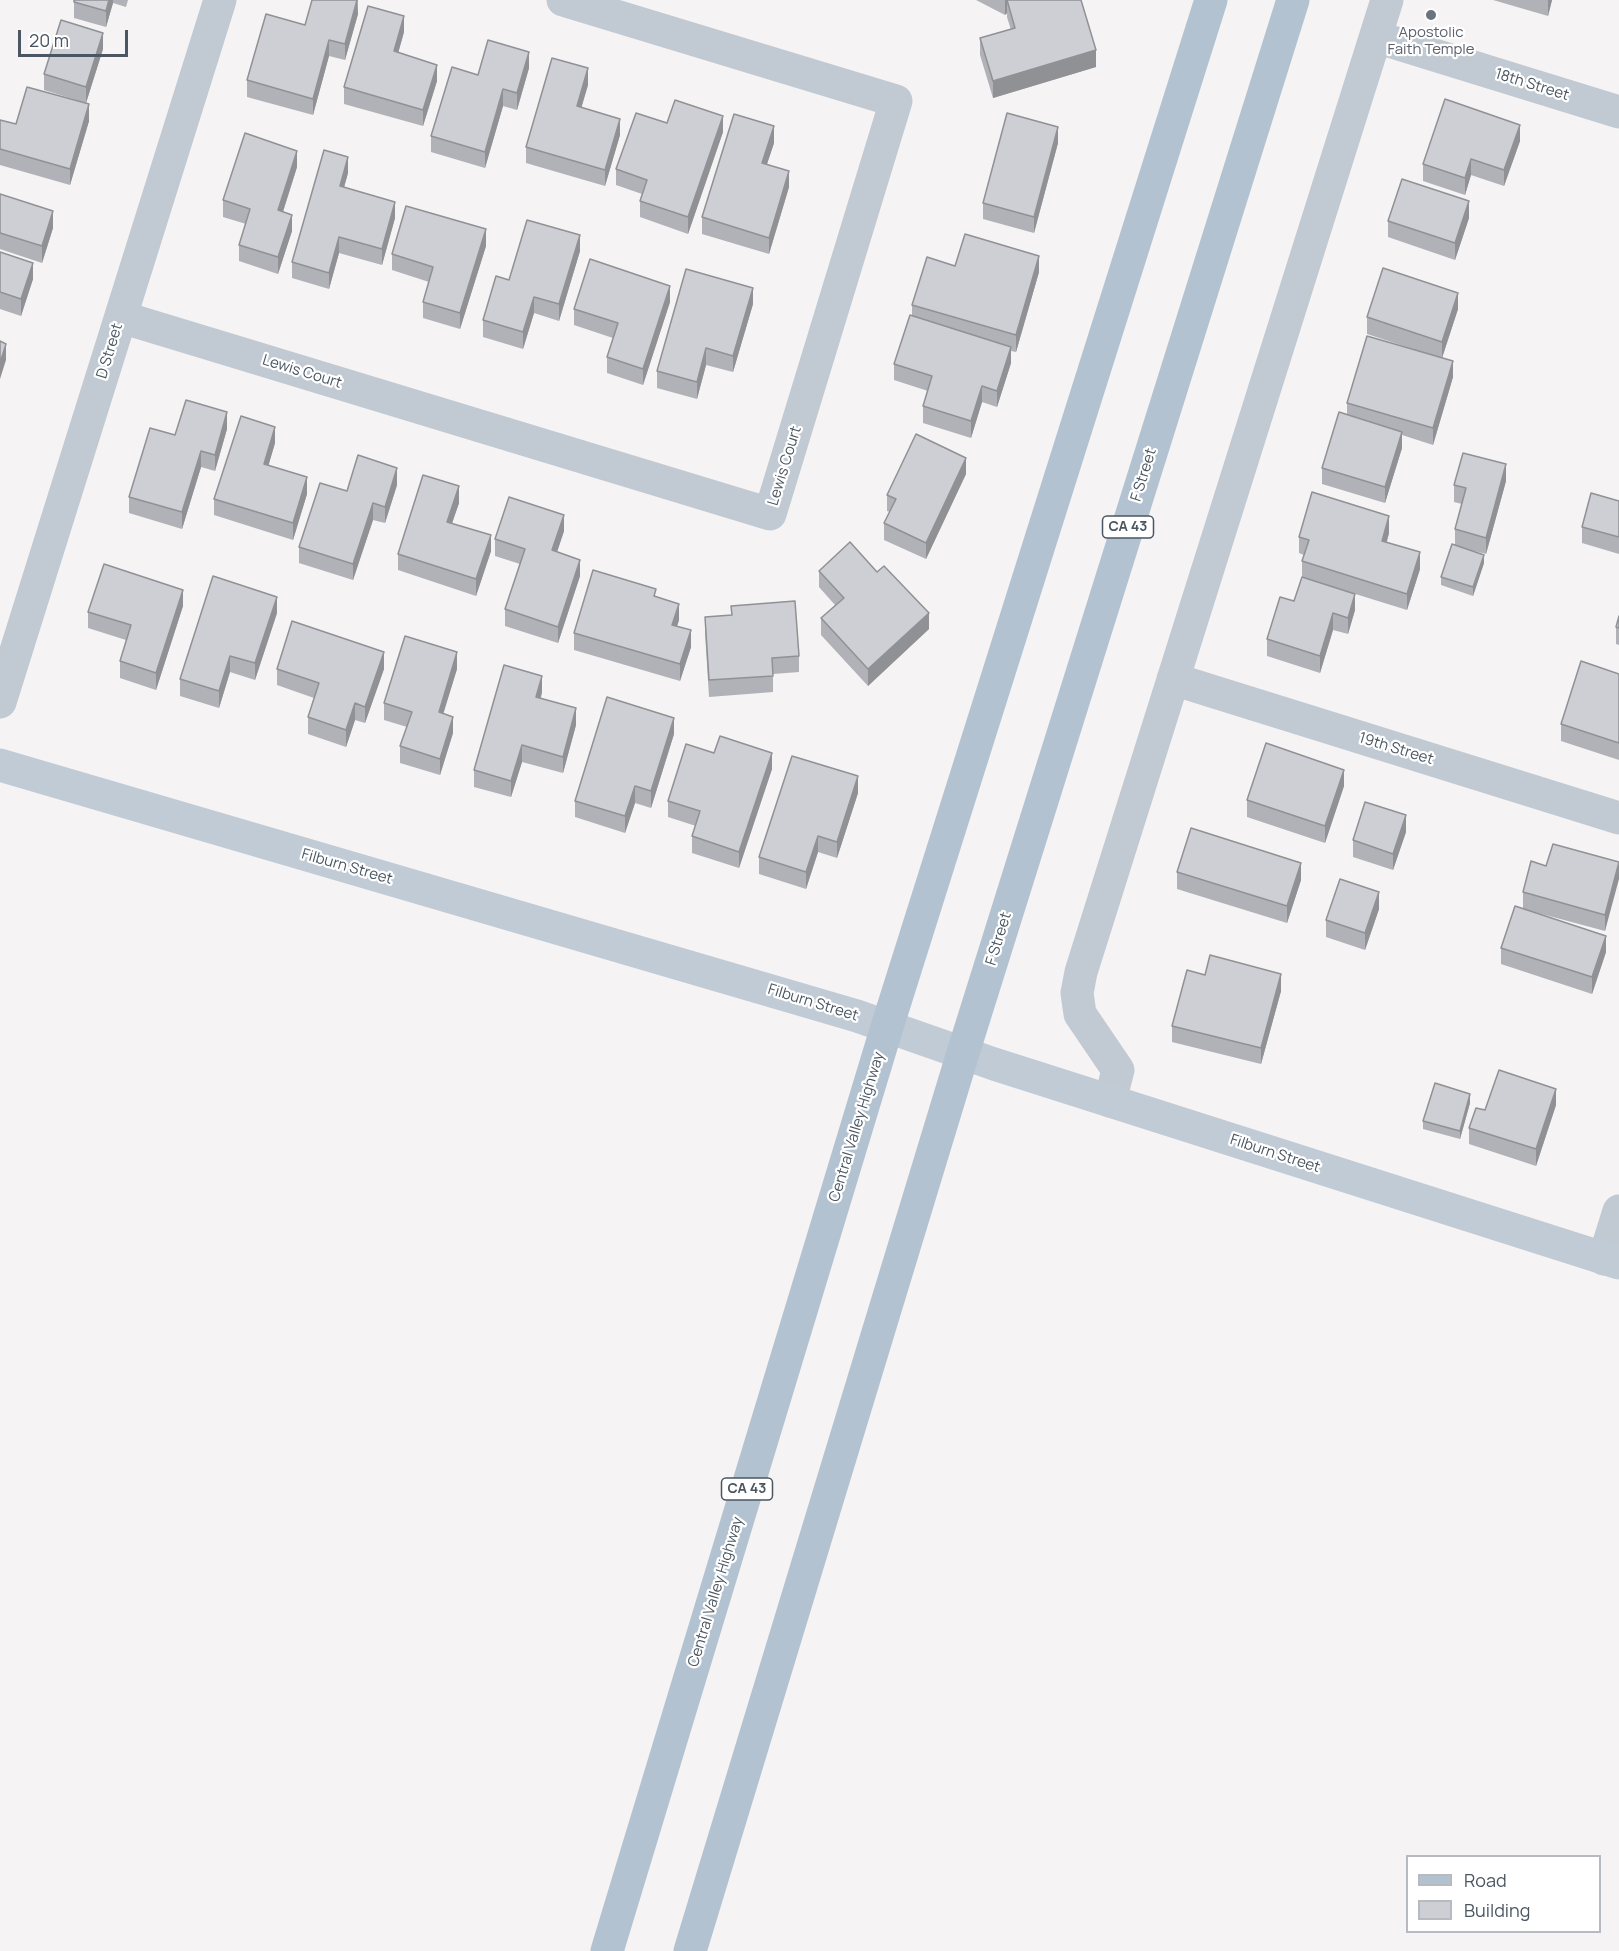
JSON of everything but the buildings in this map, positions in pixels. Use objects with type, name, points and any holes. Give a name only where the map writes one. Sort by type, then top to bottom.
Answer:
[{"type":"main road","name":"CA 43","points":[[888,1027],[1210,0]]},
{"type":"main road","name":"F Street","points":[[963,1053],[1293,0]]},
{"type":"main road","name":"Central Valley Highway","points":[[607,1951],[888,1027]]},
{"type":"main road","name":"CA 43","points":[[690,1951],[963,1053]]},
{"type":"street","name":"D Street","points":[[0,702],[220,0]]},
{"type":"street","name":"Lewis Court","points":[[121,317],[770,514],[896,101],[563,0]]},
{"type":"street","points":[[1110,1101],[1118,1070],[1080,1014],[1077,993],[1173,679],[1387,0]]},
{"type":"street","name":"18th Street","points":[[1376,37],[1619,112]]},
{"type":"street","name":"19th Street","points":[[1173,679],[1619,818]]},
{"type":"street","name":"Filburn Street","points":[[0,765],[888,1027],[1110,1101],[1611,1261]]},
{"type":"street","points":[[1611,1261],[1619,1211]]},
{"type":"place","name":"Apostolic Faith Temple","points":[[1431,15]]}]
